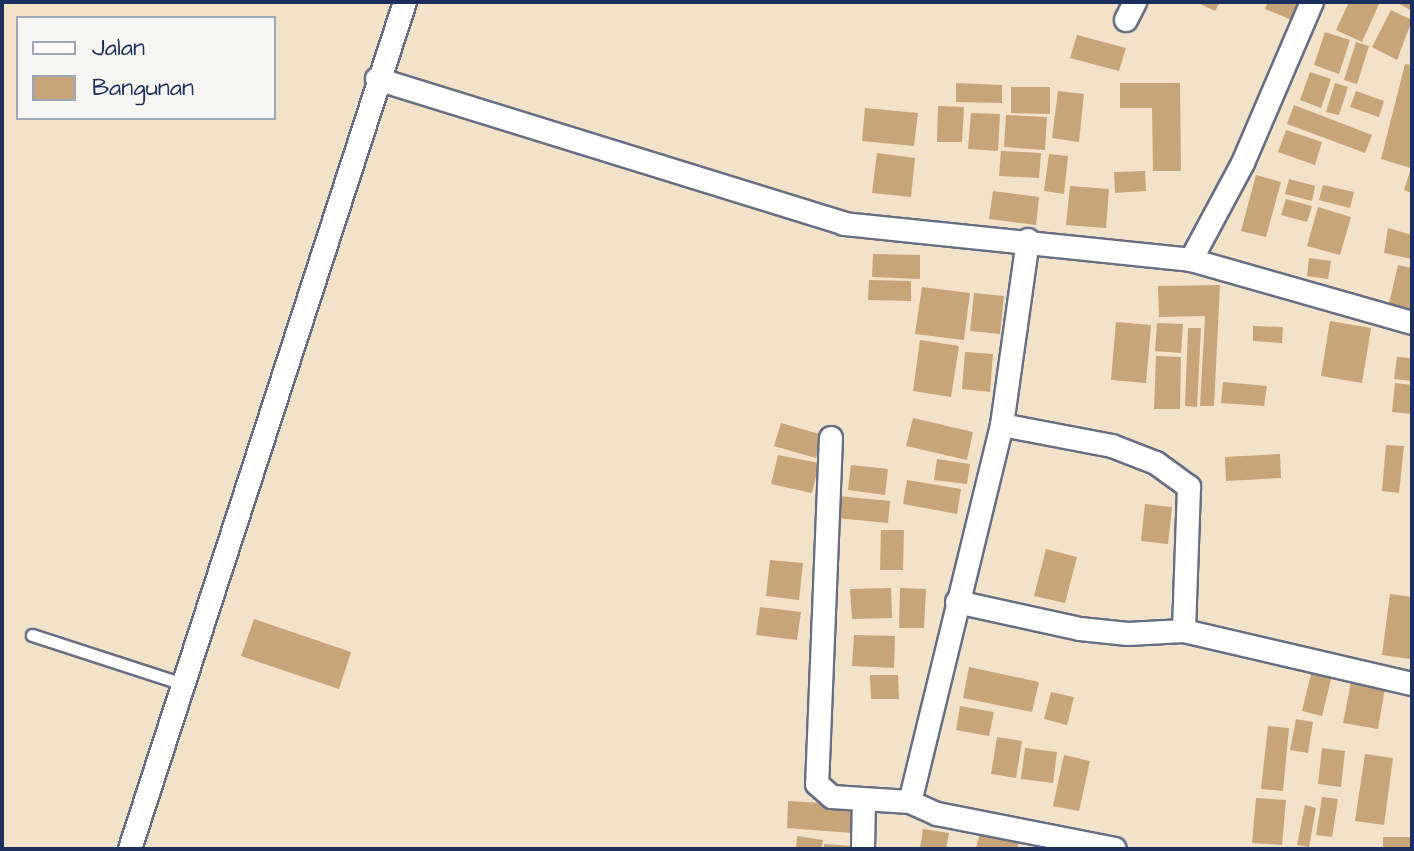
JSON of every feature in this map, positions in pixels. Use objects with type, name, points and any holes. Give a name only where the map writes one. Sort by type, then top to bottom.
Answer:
[{"type":"street","points":[[130,849],[377,79],[405,2]]},
{"type":"street","points":[[1191,260],[1243,163],[1312,2]]},
{"type":"street","points":[[377,79],[844,224],[1028,240],[1191,260],[1412,323]]},
{"type":"street","points":[[910,802],[1002,425],[1028,240]]},
{"type":"street","points":[[1002,425],[1112,446],[1156,463],[1189,487],[1184,631]]},
{"type":"street","points":[[831,438],[817,784],[832,797],[910,802],[937,814],[1036,842],[1115,849]]},
{"type":"street","points":[[957,602],[1080,629],[1128,634],[1184,631],[1412,684]]},
{"type":"street","points":[[863,849],[864,799]]},
{"type":"lane","points":[[32,635],[183,684]]},
{"type":"building","points":[[1196,2],[1220,2],[1215,11]]},
{"type":"building","points":[[1268,2],[1300,2],[1292,20],[1265,9]]},
{"type":"building","points":[[1349,2],[1380,2],[1362,42],[1336,30]]},
{"type":"building","points":[[1396,2],[1412,2],[1412,11]]},
{"type":"building","points":[[1391,10],[1412,20],[1397,60],[1372,47]]},
{"type":"building","points":[[1325,32],[1350,40],[1339,74],[1314,65]]},
{"type":"building","points":[[1077,35],[1126,48],[1119,71],[1070,58]]},
{"type":"building","points":[[1356,42],[1369,46],[1357,84],[1344,80]]},
{"type":"building","points":[[1405,64],[1412,65],[1412,193],[1404,190],[1411,168],[1381,159]]},
{"type":"building","points":[[1310,72],[1331,79],[1321,108],[1300,100]]},
{"type":"building","points":[[956,83],[1002,85],[1002,103],[956,102]]},
{"type":"building","points":[[1120,83],[1180,83],[1181,171],[1153,171],[1152,108],[1120,108]]},
{"type":"building","points":[[1335,83],[1348,87],[1339,115],[1326,112]]},
{"type":"building","points":[[1011,87],[1050,87],[1050,114],[1011,113]]},
{"type":"building","points":[[1058,91],[1084,94],[1079,142],[1052,138]]},
{"type":"building","points":[[1356,91],[1384,101],[1379,117],[1350,107]]},
{"type":"building","points":[[1294,105],[1372,135],[1365,153],[1287,124]]},
{"type":"building","points":[[938,106],[964,107],[962,142],[937,142]]},
{"type":"building","points":[[865,108],[918,113],[914,146],[862,141]]},
{"type":"building","points":[[971,113],[1000,114],[998,151],[968,149]]},
{"type":"building","points":[[1006,115],[1047,117],[1045,150],[1004,147]]},
{"type":"building","points":[[1286,130],[1322,142],[1315,165],[1278,152]]},
{"type":"building","points":[[1001,151],[1041,153],[1039,178],[999,176]]},
{"type":"building","points":[[877,153],[915,158],[911,197],[872,193]]},
{"type":"building","points":[[1049,154],[1068,156],[1064,194],[1044,191]]},
{"type":"building","points":[[1145,171],[1146,191],[1115,193],[1114,172]]},
{"type":"building","points":[[1256,175],[1281,182],[1266,237],[1241,231]]},
{"type":"building","points":[[1289,179],[1315,186],[1312,201],[1285,194]]},
{"type":"building","points":[[1323,185],[1354,192],[1350,208],[1319,200]]},
{"type":"building","points":[[1070,186],[1109,189],[1106,228],[1066,225]]},
{"type":"building","points":[[993,191],[1039,197],[1036,225],[989,219]]},
{"type":"building","points":[[1286,199],[1312,206],[1307,222],[1281,215]]},
{"type":"building","points":[[1318,207],[1351,217],[1340,255],[1307,246]]},
{"type":"building","points":[[1388,228],[1412,235],[1412,259],[1384,253]]},
{"type":"building","points":[[873,254],[920,255],[920,279],[872,277]]},
{"type":"building","points":[[1309,258],[1331,261],[1328,279],[1307,276]]},
{"type":"building","points":[[1398,265],[1412,268],[1412,313],[1388,308]]},
{"type":"building","points":[[869,280],[911,281],[911,301],[868,300]]},
{"type":"building","points":[[1220,285],[1214,406],[1200,406],[1205,316],[1159,317],[1158,286]]},
{"type":"building","points":[[922,287],[970,293],[964,340],[915,334]]},
{"type":"building","points":[[974,293],[1004,296],[1000,334],[970,331]]},
{"type":"building","points":[[1330,321],[1371,328],[1362,383],[1321,376]]},
{"type":"building","points":[[1116,322],[1151,325],[1146,383],[1111,380]]},
{"type":"building","points":[[1157,323],[1183,324],[1181,353],[1155,351]]},
{"type":"building","points":[[1253,326],[1283,327],[1282,343],[1253,341]]},
{"type":"building","points":[[1188,328],[1201,328],[1197,407],[1185,406]]},
{"type":"building","points":[[920,340],[959,346],[951,397],[913,391]]},
{"type":"building","points":[[965,352],[993,354],[990,392],[962,389]]},
{"type":"building","points":[[1156,356],[1181,357],[1180,409],[1154,409]]},
{"type":"building","points":[[1397,357],[1412,358],[1412,381],[1394,379]]},
{"type":"building","points":[[1223,382],[1267,386],[1264,406],[1221,403]]},
{"type":"building","points":[[1395,383],[1412,385],[1412,414],[1392,412]]},
{"type":"building","points":[[913,418],[973,432],[967,460],[906,446]]},
{"type":"building","points":[[781,423],[823,435],[816,458],[774,446]]},
{"type":"building","points":[[1386,445],[1404,446],[1399,493],[1382,491]]},
{"type":"building","points":[[1280,454],[1281,478],[1226,481],[1225,457]]},
{"type":"building","points":[[778,455],[819,463],[812,493],[771,484]]},
{"type":"building","points":[[937,459],[970,464],[967,484],[934,480]]},
{"type":"building","points":[[851,465],[888,469],[885,495],[848,490]]},
{"type":"building","points":[[907,480],[961,489],[957,514],[903,504]]},
{"type":"building","points":[[838,496],[890,501],[888,523],[836,518]]},
{"type":"building","points":[[1145,504],[1172,507],[1168,544],[1141,541]]},
{"type":"building","points":[[881,530],[904,530],[903,570],[880,570]]},
{"type":"building","points":[[1046,549],[1077,557],[1065,603],[1034,596]]},
{"type":"building","points":[[770,560],[803,563],[799,600],[766,596]]},
{"type":"building","points":[[891,588],[892,618],[852,619],[850,589]]},
{"type":"building","points":[[900,588],[926,589],[924,628],[899,628]]},
{"type":"building","points":[[1390,594],[1412,597],[1410,659],[1382,655]]},
{"type":"building","points":[[760,607],[801,612],[797,640],[756,635]]},
{"type":"building","points":[[254,619],[351,652],[339,689],[241,656]]},
{"type":"building","points":[[854,635],[895,636],[894,668],[852,666]]},
{"type":"building","points":[[969,667],[1039,682],[1032,712],[963,698]]},
{"type":"building","points":[[1312,670],[1332,675],[1322,716],[1302,711]]},
{"type":"building","points":[[870,675],[898,675],[899,699],[871,699]]},
{"type":"building","points":[[1352,677],[1386,682],[1378,729],[1343,723]]},
{"type":"building","points":[[1051,692],[1074,697],[1067,725],[1044,719]]},
{"type":"building","points":[[960,706],[994,712],[989,736],[956,730]]},
{"type":"building","points":[[1296,719],[1313,722],[1308,753],[1290,750]]},
{"type":"building","points":[[1268,726],[1289,728],[1283,791],[1261,789]]},
{"type":"building","points":[[997,737],[1022,741],[1016,778],[991,774]]},
{"type":"building","points":[[1025,748],[1057,752],[1053,783],[1021,779]]},
{"type":"building","points":[[1322,748],[1345,751],[1341,787],[1318,784]]},
{"type":"building","points":[[1365,754],[1393,758],[1384,825],[1355,821]]},
{"type":"building","points":[[1064,755],[1090,761],[1079,811],[1053,806]]},
{"type":"building","points":[[1322,797],[1338,799],[1332,837],[1316,835]]},
{"type":"building","points":[[1256,798],[1286,800],[1282,845],[1252,843]]},
{"type":"building","points":[[788,801],[855,805],[852,833],[787,828]]},
{"type":"building","points":[[1305,805],[1316,808],[1309,847],[1297,845]]},
{"type":"building","points":[[923,829],[949,833],[946,849],[920,849]]},
{"type":"building","points":[[980,832],[1019,841],[1017,849],[976,849]]},
{"type":"building","points":[[797,836],[823,840],[821,849],[796,849]]},
{"type":"building","points":[[1383,837],[1412,837],[1412,849],[1383,849]]},
{"type":"building","points":[[824,844],[853,846],[853,849],[824,849]]}]
